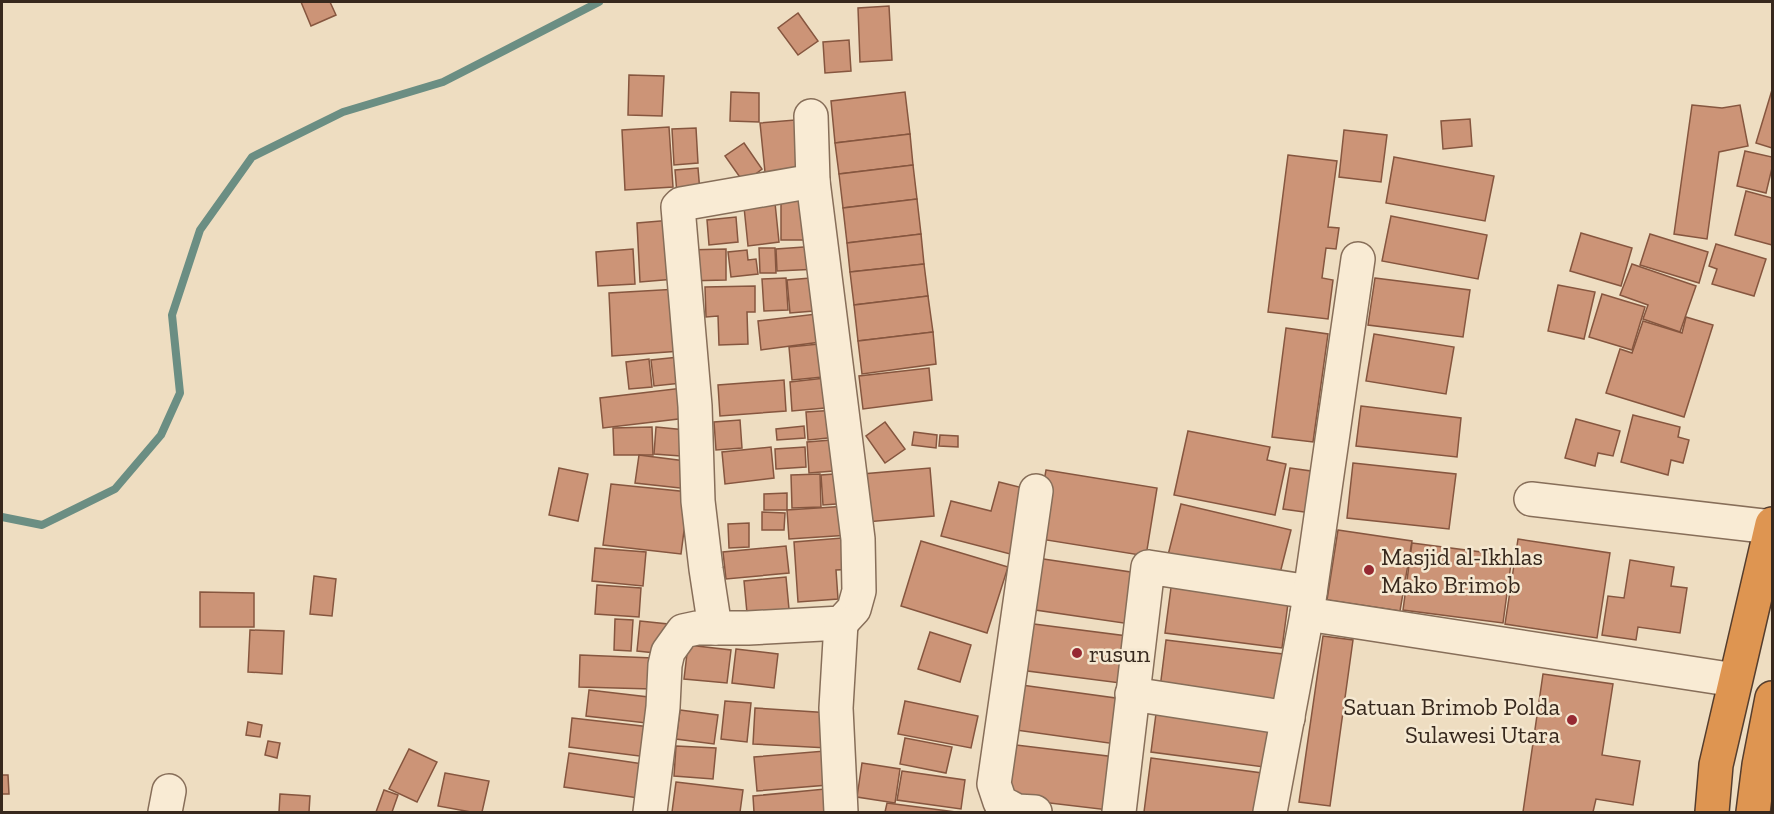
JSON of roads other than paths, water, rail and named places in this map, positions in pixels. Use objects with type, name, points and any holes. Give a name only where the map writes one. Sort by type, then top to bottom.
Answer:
[{"type":"highway","points":[[1712,813],[1716,765],[1772,526]]},
{"type":"highway","points":[[1753,813],[1759,765],[1773,698]]},
{"type":"street","points":[[811,116],[813,181],[858,539],[859,591],[854,609],[841,623],[836,708],[841,813]]},
{"type":"street","points":[[716,628],[698,501],[695,406],[678,207],[681,204],[813,181]]},
{"type":"street","points":[[1270,813],[1309,603],[1358,260]]},
{"type":"street","points":[[1035,813],[1017,811],[1000,802],[994,784],[1036,491]]},
{"type":"street","points":[[1532,499],[1772,526]]},
{"type":"street","points":[[1119,813],[1148,567],[1309,603],[1735,680]]},
{"type":"street","points":[[650,813],[663,707],[665,665],[668,652],[683,631],[698,628],[841,623]]},
{"type":"street","points":[[1132,694],[1288,718]]},
{"type":"waterway","points":[[2,517],[42,525],[115,489],[161,435],[180,393],[172,315],[200,230],[252,157],[343,112],[443,82],[599,2]]},
{"type":"place","name":"Masjid al-Ikhlas Mako Brimob","points":[[1369,570]]},
{"type":"place","name":"rusun","points":[[1077,653]]},
{"type":"place","name":"Satuan Brimob Polda Sulawesi Utara","points":[[1572,720]]}]
